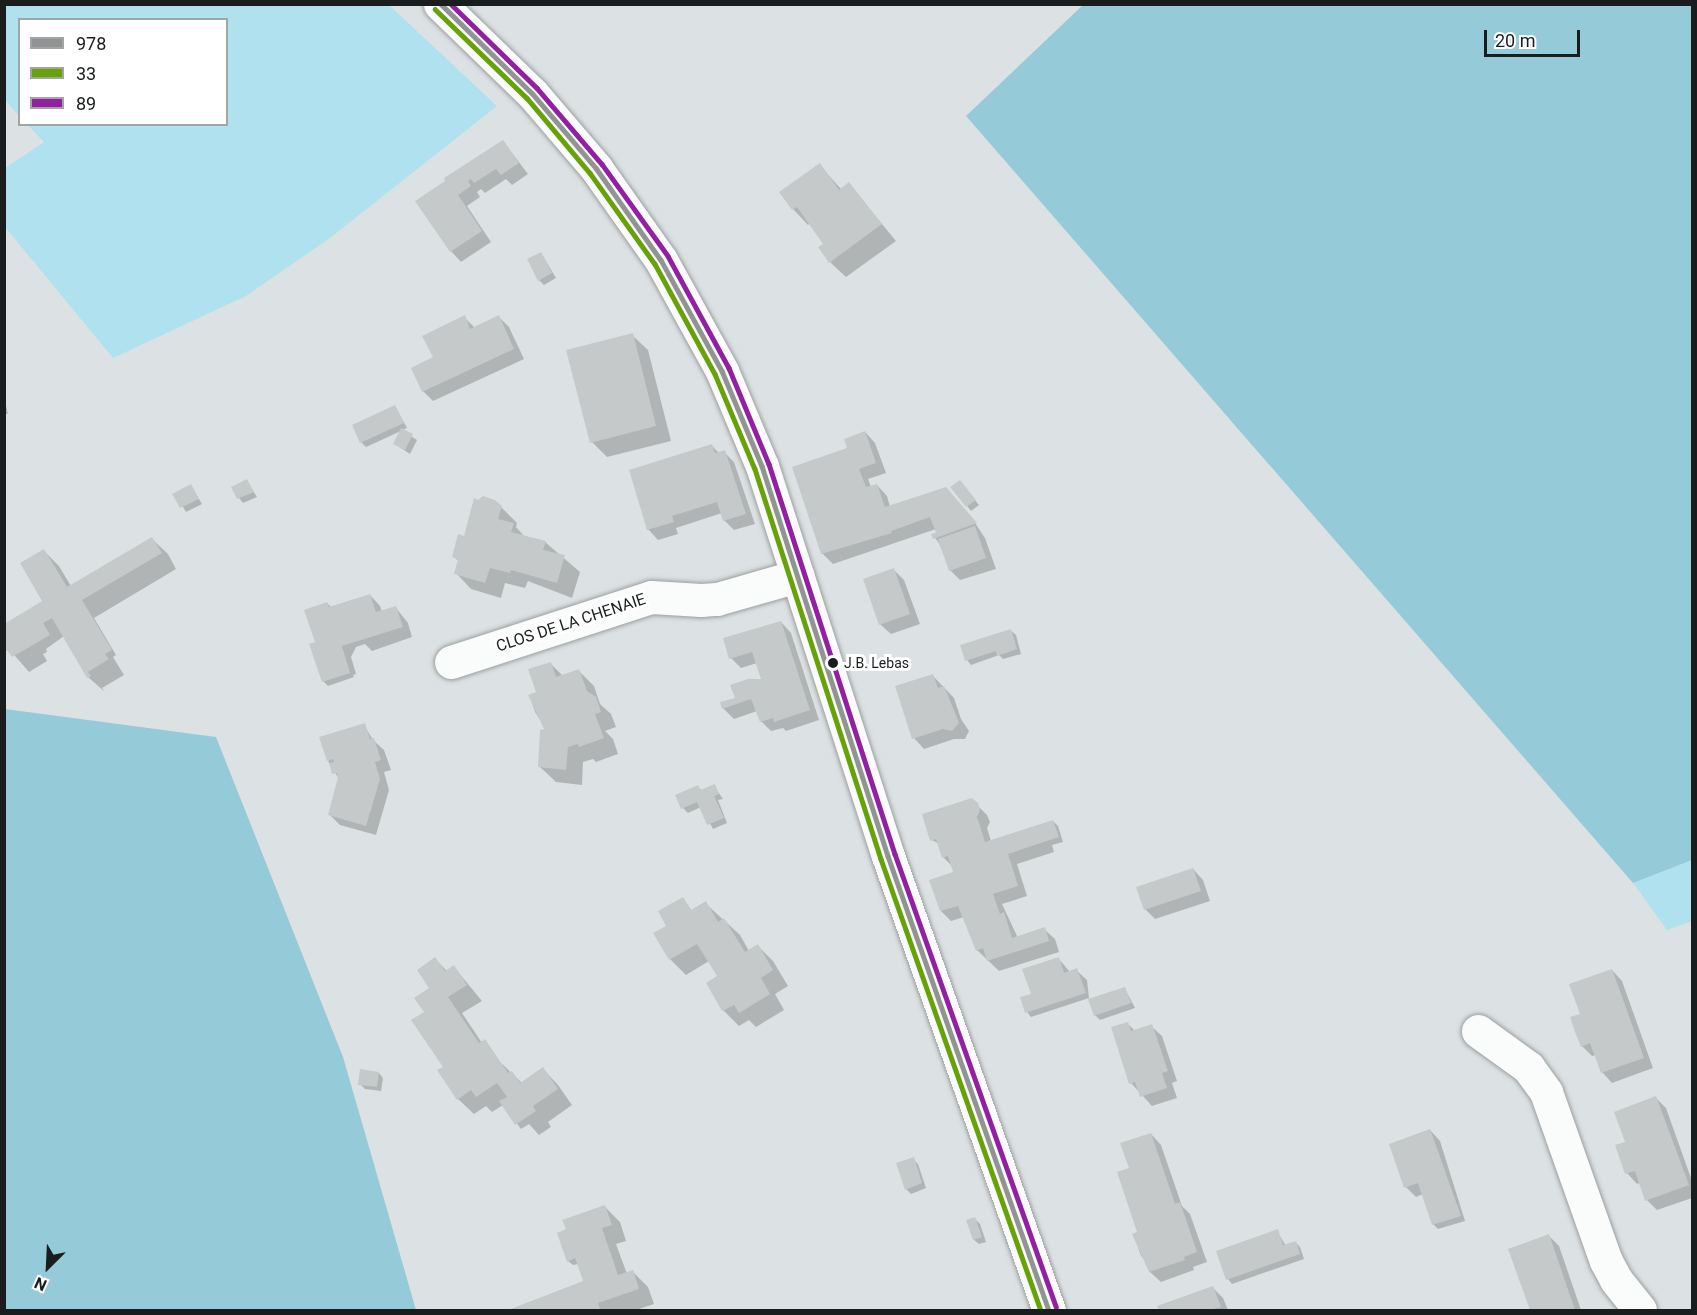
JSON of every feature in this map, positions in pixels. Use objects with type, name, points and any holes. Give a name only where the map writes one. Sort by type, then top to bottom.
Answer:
[{"type":"main road","points":[[440,4],[553,116],[596,168],[661,260],[706,338],[739,407],[762,466],[888,856],[1049,1311]]},
{"type":"main road","name":"CLOS DE LA CHENAIE","points":[[451,662],[651,597],[717,599],[798,576]]},
{"type":"main road","points":[[1478,1031],[1517,1058],[1539,1080],[1546,1092],[1606,1261],[1622,1288],[1640,1311]]},
{"type":"shaded area","points":[[1084,4],[1692,5],[1692,860],[1633,883],[966,116]]},
{"type":"shaded area","points":[[5,5],[389,5],[497,106],[330,238],[246,296],[113,358],[5,227],[5,168],[44,142],[29,126],[228,126],[228,18],[18,18],[18,115],[5,100]]},
{"type":"shaded area","points":[[5,709],[216,737],[343,1057],[416,1310],[5,1310]]},
{"type":"shaded area","points":[[1692,860],[1692,921],[1667,930],[1633,883]]},
{"type":"building","points":[[503,140],[519,163],[501,175],[496,169],[474,183],[471,179],[468,181],[471,186],[458,195],[482,231],[450,252],[415,201],[445,181],[444,178]]},
{"type":"building","points":[[820,163],[839,190],[849,182],[882,224],[829,263],[818,247],[823,244],[797,207],[792,210],[779,192]]},
{"type":"building","points":[[541,252],[552,273],[538,281],[527,259]]},
{"type":"building","points":[[465,315],[470,329],[499,315],[514,349],[422,392],[411,368],[433,357],[422,336]]},
{"type":"building","points":[[633,333],[656,426],[590,443],[566,350]]},
{"type":"building","points":[[395,405],[404,423],[360,443],[352,425]]},
{"type":"building","points":[[401,428],[413,434],[405,450],[393,444]]},
{"type":"building","points":[[865,431],[876,463],[859,469],[866,487],[877,484],[885,507],[946,487],[977,523],[933,539],[931,534],[936,533],[930,517],[891,531],[892,533],[821,554],[792,467],[847,448],[844,439]]},
{"type":"building","points":[[712,444],[715,453],[725,450],[746,514],[723,521],[717,502],[672,516],[674,522],[647,530],[629,470]]},
{"type":"building","points":[[247,479],[254,492],[237,499],[231,487]]},
{"type":"building","points":[[960,480],[976,500],[966,507],[950,487]]},
{"type":"building","points":[[191,484],[199,499],[180,508],[172,494]]},
{"type":"building","points":[[483,496],[495,500],[502,506],[498,519],[514,523],[511,532],[546,541],[543,550],[565,555],[557,583],[511,570],[510,573],[490,568],[485,583],[454,574],[458,559],[452,557],[458,534],[464,536],[474,498],[478,500]]},
{"type":"building","points":[[975,526],[986,558],[949,571],[938,539]]},
{"type":"building","points":[[152,537],[162,553],[82,600],[112,650],[105,654],[109,659],[88,672],[91,676],[87,678],[52,618],[43,623],[50,635],[12,657],[4,646],[4,624],[42,601],[20,563],[44,549],[67,587]]},
{"type":"building","points":[[894,568],[910,614],[879,625],[863,579]]},
{"type":"building","points":[[370,594],[376,612],[396,606],[403,627],[342,646],[350,673],[322,682],[309,644],[315,642],[304,610],[327,602],[329,607]]},
{"type":"building","points":[[781,621],[810,710],[774,722],[773,718],[760,722],[751,699],[722,709],[720,702],[735,698],[730,685],[748,679],[761,679],[752,652],[729,659],[723,638]]},
{"type":"building","points":[[1011,629],[1017,649],[997,656],[996,651],[965,661],[960,645]]},
{"type":"building","points":[[551,662],[556,677],[579,669],[587,691],[596,697],[601,712],[595,714],[604,738],[579,747],[578,744],[568,747],[566,770],[538,767],[540,730],[544,729],[528,695],[536,692],[528,669]]},
{"type":"building","points":[[933,674],[938,688],[944,686],[959,723],[952,731],[943,729],[912,739],[895,686]]},
{"type":"building","points":[[365,723],[370,739],[374,738],[381,760],[375,762],[380,779],[366,826],[328,815],[338,777],[337,773],[332,774],[329,763],[334,762],[333,759],[327,761],[319,737]]},
{"type":"building","points":[[715,784],[719,794],[714,796],[724,818],[707,825],[697,802],[681,809],[675,795],[698,785],[700,790]]},
{"type":"building","points":[[972,798],[978,803],[980,810],[977,817],[985,842],[1053,820],[1059,837],[1008,854],[1018,886],[993,894],[1000,914],[1004,912],[1012,938],[1045,927],[1049,941],[987,961],[983,948],[976,951],[958,906],[940,911],[929,880],[953,872],[948,856],[942,858],[936,839],[930,841],[922,814]]},
{"type":"building","points":[[1193,868],[1201,891],[1144,910],[1136,887]]},
{"type":"building","points":[[683,897],[691,910],[706,901],[718,922],[724,918],[745,952],[758,944],[773,970],[761,978],[770,994],[739,1013],[734,1005],[722,1011],[706,983],[717,976],[697,944],[669,960],[653,933],[666,926],[658,911]]},
{"type":"building","points":[[435,957],[445,971],[454,965],[467,985],[448,997],[479,1043],[485,1039],[508,1073],[512,1071],[520,1083],[543,1067],[558,1089],[533,1106],[536,1111],[515,1125],[499,1101],[507,1097],[497,1083],[476,1097],[471,1090],[457,1100],[437,1070],[443,1067],[411,1020],[424,1012],[414,998],[429,988],[417,970]]},
{"type":"building","points":[[1059,957],[1064,973],[1077,968],[1086,993],[1025,1013],[1020,997],[1031,994],[1022,969]]},
{"type":"building","points":[[1612,969],[1644,1058],[1601,1073],[1590,1043],[1581,1047],[1575,1032],[1570,1017],[1580,1014],[1569,984]]},
{"type":"building","points":[[1125,987],[1131,1003],[1094,1016],[1088,999]]},
{"type":"building","points":[[1128,1022],[1131,1031],[1152,1024],[1168,1071],[1162,1073],[1167,1088],[1140,1097],[1135,1082],[1129,1084],[1111,1027]]},
{"type":"building","points":[[360,1069],[379,1072],[377,1087],[358,1085]]},
{"type":"building","points":[[1656,1096],[1689,1185],[1645,1201],[1635,1171],[1625,1174],[1615,1145],[1625,1142],[1614,1112]]},
{"type":"building","points":[[1430,1129],[1461,1216],[1432,1225],[1418,1183],[1404,1188],[1389,1144]]},
{"type":"building","points":[[1151,1133],[1175,1204],[1180,1202],[1197,1252],[1184,1257],[1185,1260],[1149,1272],[1132,1234],[1137,1232],[1117,1172],[1129,1168],[1120,1143]]},
{"type":"building","points":[[914,1157],[922,1183],[905,1190],[896,1163]]},
{"type":"building","points":[[605,1205],[612,1225],[602,1228],[618,1275],[633,1270],[639,1289],[598,1303],[600,1309],[597,1310],[508,1310],[583,1281],[575,1258],[567,1262],[557,1233],[566,1229],[562,1220]]},
{"type":"building","points":[[975,1217],[982,1237],[973,1240],[966,1220]]},
{"type":"building","points":[[1278,1229],[1283,1245],[1296,1241],[1300,1254],[1226,1280],[1216,1251]]},
{"type":"building","points":[[1549,1234],[1575,1310],[1530,1310],[1508,1249]]},
{"type":"building","points":[[1213,1286],[1221,1307],[1209,1310],[1159,1310],[1157,1306]]},
{"type":"transit line","name":"978","points":[[441,4],[532,93],[596,168],[661,260],[722,371],[762,466],[888,856],[1049,1310]]},
{"type":"transit line","name":"89","points":[[451,4],[537,88],[602,164],[668,256],[729,368],[769,464],[895,854],[1056,1307]]},
{"type":"transit line","name":"33","points":[[435,9],[527,98],[590,173],[655,264],[715,374],[755,469],[881,859],[1041,1310]]},
{"type":"place","name":"J.B. Lebas","points":[[833,663]]}]
